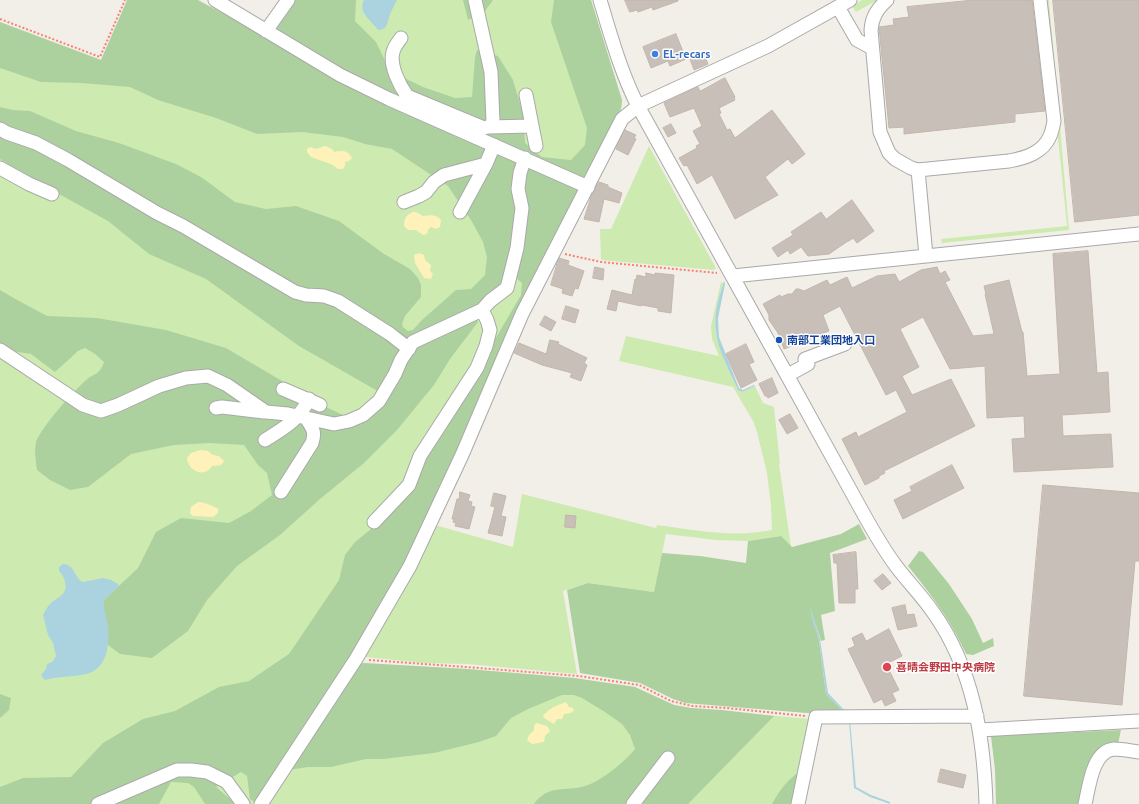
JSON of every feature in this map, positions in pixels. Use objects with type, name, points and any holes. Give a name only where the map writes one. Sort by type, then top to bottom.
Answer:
[{"type":"street","points":[[215,0],[340,75],[389,99],[588,187]]},
{"type":"street","points":[[266,30],[288,0]]},
{"type":"street","points":[[475,0],[491,72],[493,122],[487,127]]},
{"type":"street","points":[[600,0],[631,94],[884,549],[933,612],[946,633],[959,659],[966,677],[980,730],[984,762],[986,804]]},
{"type":"street","points":[[261,804],[356,659],[410,566],[462,455],[522,314],[622,119],[638,106],[768,46],[850,0]]},
{"type":"street","points":[[887,0],[872,19],[871,30],[880,132],[889,152],[895,159],[911,168],[918,170],[1009,161],[1024,158],[1035,153],[1051,136],[1054,121],[1040,0]]},
{"type":"street","points":[[838,7],[857,40],[872,48]]},
{"type":"street","points":[[401,38],[393,52],[393,62],[400,86],[407,96],[487,127]]},
{"type":"street","points":[[526,95],[536,146]]},
{"type":"street","points":[[457,128],[531,126]]},
{"type":"street","points":[[0,129],[7,134],[36,143],[68,160],[295,292],[306,295],[324,296],[338,301],[390,334],[409,349]]},
{"type":"street","points":[[460,212],[486,164],[494,145]]},
{"type":"street","points":[[216,408],[222,407],[288,414],[334,424],[349,421],[363,415],[379,401],[413,342],[482,310],[490,301],[507,288],[517,248],[522,208],[518,189],[520,174],[525,158]]},
{"type":"street","points":[[404,202],[426,192],[434,182],[444,175],[486,164]]},
{"type":"street","points":[[0,168],[29,184],[52,194]]},
{"type":"street","points":[[918,170],[926,256]]},
{"type":"street","points":[[733,276],[1139,234]]},
{"type":"street","points":[[374,522],[408,485],[420,456],[477,368],[486,346],[490,330],[482,310]]},
{"type":"street","points":[[788,376],[808,364],[806,359],[845,344]]},
{"type":"street","points":[[0,350],[83,405],[101,411],[118,405],[159,386],[186,378],[208,376],[227,385],[266,412]]},
{"type":"street","points":[[265,440],[291,423],[302,418],[315,402],[283,389]]},
{"type":"street","points":[[281,492],[312,443],[314,436],[313,430],[302,418]]},
{"type":"street","points":[[798,804],[816,717],[977,716]]},
{"type":"street","points":[[980,730],[1139,721]]},
{"type":"street","points":[[1085,804],[1094,766],[1102,755],[1107,751],[1114,749],[1139,752]]},
{"type":"street","points":[[633,804],[668,758]]},
{"type":"street","points":[[98,804],[177,770],[207,772],[227,782],[243,804]]},
{"type":"path","points":[[0,19],[100,57],[125,0]]},
{"type":"path","points":[[554,252],[601,262],[733,276]]},
{"type":"path","points":[[356,659],[580,676],[639,685],[671,701],[692,706],[816,717]]},
{"type":"green space","points":[[127,0],[198,0],[265,36],[578,189],[579,194],[397,581],[347,665],[256,803],[250,799],[247,776],[241,772],[216,787],[236,804],[205,804],[194,787],[188,783],[171,782],[159,804],[0,804],[0,787],[23,778],[71,777],[103,743],[143,719],[175,711],[219,687],[249,681],[289,654],[339,580],[345,555],[355,542],[395,510],[521,295],[522,283],[515,277],[504,278],[496,290],[475,310],[478,322],[450,359],[434,385],[397,430],[364,463],[320,499],[280,535],[237,566],[207,600],[188,631],[152,658],[120,654],[108,645],[108,628],[103,607],[104,600],[138,568],[156,532],[181,518],[229,523],[251,511],[272,495],[267,473],[258,465],[244,445],[210,443],[174,445],[131,454],[88,487],[70,490],[50,480],[37,470],[35,445],[39,435],[73,393],[88,378],[100,370],[104,362],[85,348],[78,351],[55,372],[31,354],[11,351],[0,345],[0,290],[47,316],[97,318],[166,330],[226,348],[328,408],[345,416],[388,397],[299,346],[206,279],[149,254],[108,221],[37,182],[0,159],[0,107],[13,110],[30,111],[76,131],[119,143],[176,164],[201,177],[235,202],[266,209],[296,206],[339,221],[384,254],[410,269],[418,278],[421,285],[421,297],[405,316],[402,324],[408,331],[413,330],[456,290],[471,289],[485,275],[487,257],[483,242],[471,220],[448,186],[392,149],[365,144],[343,137],[302,132],[257,134],[216,118],[158,100],[130,87],[81,83],[41,82],[0,68],[0,22],[101,60]]},
{"type":"green space","points":[[293,0],[591,0],[622,100],[622,106],[589,176],[486,137]]},
{"type":"green space","points":[[293,0],[356,0],[355,21],[376,42],[390,71],[423,87],[455,98],[472,97],[475,57],[477,50],[498,56],[513,80],[523,114],[525,143],[542,157],[571,160],[585,145],[587,128],[551,22],[554,0],[591,0],[622,100],[620,115],[585,178],[581,178],[342,71],[273,31]]},
{"type":"green space","points":[[463,0],[493,0],[485,11],[468,20]]},
{"type":"green space","points":[[862,0],[878,0],[856,12],[852,6]]},
{"type":"green space","points":[[1044,0],[1049,0],[1069,230],[942,243],[941,239],[1067,226]]},
{"type":"green space","points":[[0,22],[101,60],[115,30],[578,189],[255,804],[0,804]]},
{"type":"green space","points":[[649,146],[716,268],[714,270],[601,260],[600,229],[611,229]]},
{"type":"green space","points":[[721,282],[723,283],[715,322],[717,339],[727,365],[738,390],[742,392],[755,386],[763,403],[774,407],[779,464],[791,547],[780,536],[748,541],[716,540],[666,534],[654,592],[588,583],[563,591],[577,674],[467,664],[423,663],[366,657],[366,654],[435,525],[513,547],[522,494],[656,528],[657,525],[700,531],[729,533],[772,530],[767,473],[757,432],[753,421],[733,387],[619,361],[626,336],[719,356],[712,339],[711,326]]},
{"type":"green space","points":[[859,524],[867,539],[830,553],[835,611],[821,615],[825,640],[821,641],[810,607],[819,640],[826,694],[845,713],[819,714],[685,703],[673,699],[640,683],[580,673],[567,590],[588,583],[654,592],[662,553],[700,556],[746,563],[748,541],[781,536],[792,547],[841,534]]},
{"type":"green space","points":[[919,551],[923,552],[949,584],[972,619],[983,643],[993,638],[994,646],[973,655],[966,654],[954,630],[940,608],[908,566]]},
{"type":"green space","points":[[363,663],[467,669],[574,678],[635,687],[674,705],[695,709],[811,719],[795,804],[266,804]]},
{"type":"green space","points":[[363,663],[467,669],[574,678],[635,687],[674,705],[774,716],[688,804],[534,804],[539,798],[551,791],[578,788],[591,784],[605,776],[619,765],[635,749],[630,735],[622,724],[582,698],[574,695],[562,695],[528,709],[511,718],[496,736],[479,742],[434,753],[383,759],[366,759],[331,767],[308,767],[289,770],[356,667]]},
{"type":"green space","points":[[0,694],[11,698],[9,710],[0,718]]},
{"type":"green space","points":[[1121,730],[1118,744],[1094,755],[1090,761],[1080,804],[996,804],[995,770],[991,736]]},
{"type":"green space","points":[[803,769],[795,804],[772,804],[785,784]]},
{"type":"sand","points":[[325,146],[332,149],[334,152],[346,152],[352,158],[345,162],[343,169],[338,169],[331,164],[311,157],[307,152],[307,149],[310,147],[316,149]]},
{"type":"sand","points":[[413,212],[423,216],[430,215],[437,217],[441,220],[440,227],[436,229],[431,227],[427,234],[423,235],[416,230],[408,230],[404,226],[404,221],[409,214]]},
{"type":"sand","points":[[419,253],[424,255],[425,260],[431,265],[430,271],[433,274],[431,279],[424,278],[415,263],[414,255]]},
{"type":"sand","points":[[200,450],[208,451],[213,455],[219,456],[224,461],[223,463],[212,466],[209,470],[204,472],[194,470],[189,465],[187,458],[191,453]]},
{"type":"sand","points":[[198,502],[211,505],[218,509],[218,513],[213,517],[193,516],[190,513],[191,507]]},
{"type":"sand","points":[[566,702],[569,707],[573,708],[574,710],[571,713],[564,714],[562,719],[557,719],[554,724],[544,718],[543,716],[550,709]]},
{"type":"sand","points":[[536,723],[547,726],[550,731],[545,736],[544,742],[532,744],[527,740],[529,735],[534,730]]},
{"type":"water","points":[[364,0],[397,0],[386,26],[382,30],[378,30],[366,16],[362,8]]},
{"type":"water","points":[[724,281],[725,284],[718,318],[719,337],[739,388],[743,390],[754,385],[755,386],[742,392],[738,390],[725,362],[717,339],[715,320],[718,300]]},
{"type":"water","points":[[63,564],[70,567],[77,577],[83,582],[103,578],[111,580],[119,586],[104,600],[108,624],[108,642],[105,656],[98,668],[93,672],[86,674],[45,680],[41,675],[46,669],[47,664],[52,662],[56,656],[53,643],[48,635],[43,615],[49,605],[64,592],[65,584],[63,576],[59,571],[59,567]]},
{"type":"water","points":[[810,606],[820,639],[828,693],[847,713],[845,713],[826,694],[819,640],[812,620]]},
{"type":"water","points":[[849,720],[856,787],[871,795],[890,802],[890,804],[870,797],[854,788]]},
{"type":"building","points":[[625,0],[678,1],[653,10],[652,7],[638,12],[637,10],[630,12]]},
{"type":"building","points":[[974,0],[1032,0],[1045,111],[1015,114],[1015,122],[904,134],[904,127],[889,128],[879,27],[894,25],[893,19],[909,17],[907,7]]},
{"type":"building","points":[[1053,0],[1139,0],[1139,215],[1075,222]]},
{"type":"building","points":[[676,34],[686,59],[670,66],[668,61],[651,68],[643,47]]},
{"type":"building","points":[[704,54],[708,64],[694,70],[690,59]]},
{"type":"building","points":[[725,78],[735,97],[735,100],[719,108],[721,113],[719,114],[727,130],[730,129],[735,138],[772,110],[805,154],[792,164],[788,159],[765,177],[778,195],[735,219],[712,175],[697,184],[687,165],[684,166],[679,158],[697,148],[696,146],[700,144],[693,131],[702,126],[694,108],[670,117],[664,103],[698,87],[700,91]]},
{"type":"building","points":[[671,124],[676,133],[668,137],[663,128]]},
{"type":"building","points":[[625,130],[636,135],[634,138],[636,139],[628,155],[616,149]]},
{"type":"building","points":[[599,182],[622,193],[619,203],[604,199],[599,222],[584,219],[591,197]]},
{"type":"building","points":[[852,200],[874,231],[857,243],[853,238],[829,254],[808,256],[801,247],[790,254],[788,250],[778,257],[772,248],[793,235],[791,232],[821,212],[826,219]]},
{"type":"building","points":[[1088,251],[1097,373],[1108,372],[1110,412],[1062,415],[1063,436],[1111,434],[1113,467],[1014,472],[1012,439],[1025,438],[1024,416],[987,418],[985,366],[950,369],[923,317],[900,329],[919,367],[902,376],[912,395],[951,379],[975,426],[884,471],[885,473],[879,476],[879,478],[865,485],[842,439],[856,432],[858,437],[907,412],[896,390],[886,395],[840,306],[823,315],[829,331],[784,349],[778,333],[769,320],[769,315],[763,304],[780,295],[781,297],[792,294],[796,289],[804,291],[827,280],[830,285],[847,277],[852,288],[877,276],[895,274],[899,282],[921,270],[937,267],[940,274],[945,271],[950,280],[945,282],[973,336],[994,334],[984,286],[1009,280],[1023,332],[1027,376],[1060,374],[1053,254]]},
{"type":"building","points":[[559,258],[569,261],[568,265],[584,271],[578,289],[575,288],[572,296],[562,293],[563,289],[551,285]]},
{"type":"building","points":[[595,267],[604,269],[603,280],[593,278]]},
{"type":"building","points":[[646,273],[655,275],[655,273],[674,275],[671,313],[658,311],[658,308],[618,301],[616,311],[607,309],[612,290],[632,295],[637,275],[646,277]]},
{"type":"building","points":[[566,306],[579,310],[575,323],[562,319]]},
{"type":"building","points":[[545,316],[556,322],[551,331],[540,325]]},
{"type":"building","points":[[550,340],[559,342],[558,344],[587,358],[584,363],[587,365],[581,381],[570,377],[572,373],[542,365],[514,353],[519,343],[546,354]]},
{"type":"building","points":[[746,344],[754,362],[749,364],[757,380],[741,388],[726,354]]},
{"type":"building","points":[[772,378],[778,393],[768,398],[765,396],[759,384]]},
{"type":"building","points":[[790,414],[798,428],[787,434],[779,420]]},
{"type":"building","points":[[952,465],[964,488],[903,519],[894,500],[912,491],[910,487]]},
{"type":"building","points":[[1043,485],[1139,493],[1139,561],[1135,561],[1122,705],[1024,696]]},
{"type":"building","points":[[460,492],[470,495],[468,501],[472,502],[471,506],[475,507],[469,529],[455,526],[456,523],[453,522],[454,519],[452,519]]},
{"type":"building","points":[[494,493],[506,496],[501,516],[506,517],[502,536],[488,533],[495,507],[491,506]]},
{"type":"building","points":[[566,515],[576,516],[575,528],[565,527]]},
{"type":"building","points":[[856,552],[858,589],[855,589],[855,603],[839,603],[837,563],[834,563],[833,555]]},
{"type":"building","points":[[883,574],[891,583],[882,590],[874,581]]},
{"type":"building","points":[[905,605],[907,615],[914,614],[917,626],[898,630],[892,608]]},
{"type":"building","name":"喜晴会野田中央病院","points":[[889,629],[902,656],[886,664],[899,690],[892,693],[896,701],[885,706],[882,699],[874,703],[848,649],[855,646],[852,638],[862,633],[866,641]]},
{"type":"building","points":[[941,769],[966,775],[963,788],[938,782]]},
{"type":"place","name":"EL-recars","points":[[655,54]]},
{"type":"place","name":"南部工業団地入口","points":[[779,340]]},
{"type":"place","name":"喜晴会野田中央病院","points":[[887,667]]}]
